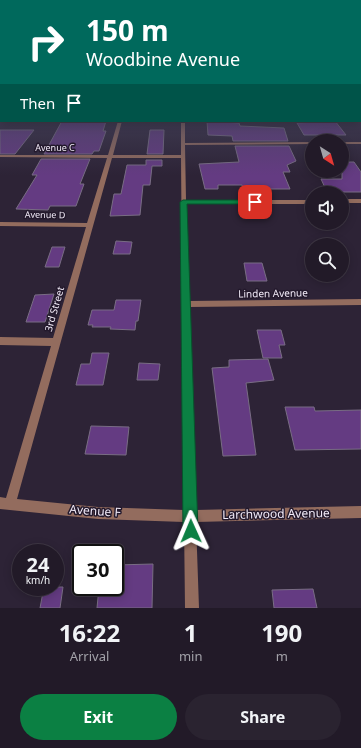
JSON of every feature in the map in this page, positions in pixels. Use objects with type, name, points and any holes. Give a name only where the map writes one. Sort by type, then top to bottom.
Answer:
[{"type":"street","name":"3rd Street","points":[[5,503],[56,342],[120,122]]},
{"type":"street","points":[[183,122],[183,202],[192,608]]},
{"type":"street","points":[[184,144],[305,143]]},
{"type":"street","points":[[349,143],[361,143]]},
{"type":"street","name":"Avenue C","points":[[0,156],[184,157]]},
{"type":"street","points":[[349,202],[361,201]]},
{"type":"street","points":[[183,202],[305,202]]},
{"type":"street","name":"Avenue D","points":[[0,224],[90,225]]},
{"type":"street","name":"Linden Avenue","points":[[186,304],[361,302]]},
{"type":"street","points":[[0,341],[56,342]]},
{"type":"street","name":"Avenue F","points":[[5,503],[98,513],[190,516]]},
{"type":"street","name":"Larchwood Avenue","points":[[190,516],[361,512]]},
{"type":"building","points":[[61,122],[106,122],[103,131],[106,131],[99,151],[94,151],[92,154],[44,154]]},
{"type":"building","points":[[207,122],[239,123],[240,126],[284,128],[288,141],[233,141],[232,136],[208,135]]},
{"type":"building","points":[[336,122],[345,134],[305,134],[304,135],[297,123]]},
{"type":"building","points":[[0,130],[34,130],[15,154],[0,154]]},
{"type":"building","points":[[150,130],[164,130],[163,154],[147,154]]},
{"type":"building","points":[[235,146],[289,146],[296,161],[287,165],[290,172],[283,172],[290,189],[243,189],[242,185],[218,185],[218,189],[205,189],[199,164],[239,162]]},
{"type":"building","points":[[41,159],[90,159],[80,184],[84,184],[76,206],[50,206],[48,210],[16,209],[37,175],[32,175]]},
{"type":"building","points":[[146,160],[162,160],[162,166],[152,166],[150,185],[143,185],[140,215],[110,216],[114,194],[121,194],[127,165],[146,165]]},
{"type":"building","points":[[349,162],[354,162],[361,172],[361,192],[349,192],[349,186],[324,186],[321,179],[349,178]]},
{"type":"building","points":[[116,241],[132,242],[130,254],[113,254]]},
{"type":"building","points":[[52,247],[65,247],[59,267],[45,267]]},
{"type":"building","points":[[244,263],[262,263],[267,281],[247,281]]},
{"type":"building","points":[[54,294],[45,322],[26,322],[35,295]]},
{"type":"building","points":[[116,300],[141,300],[135,330],[110,329],[111,327],[92,327],[93,325],[88,325],[92,310],[114,310]]},
{"type":"building","points":[[257,330],[281,330],[285,345],[279,345],[282,358],[263,358]]},
{"type":"building","points":[[92,353],[109,353],[103,385],[76,385],[81,364],[90,364]]},
{"type":"building","points":[[268,359],[274,380],[246,383],[256,455],[223,456],[212,368],[229,367],[229,360]]},
{"type":"building","points":[[139,363],[160,364],[158,380],[137,380]]},
{"type":"building","points":[[285,407],[314,407],[315,411],[361,410],[361,449],[295,450]]},
{"type":"building","points":[[91,426],[129,427],[126,455],[85,454]]},
{"type":"building","points":[[153,564],[152,608],[97,608],[98,596],[124,596],[124,565]]},
{"type":"building","points":[[313,589],[317,608],[274,608],[272,590]]},
{"type":"building","points":[[42,596],[62,596],[60,608],[40,608]]},
{"type":"route","points":[[191,531],[183,202],[255,202]]}]
